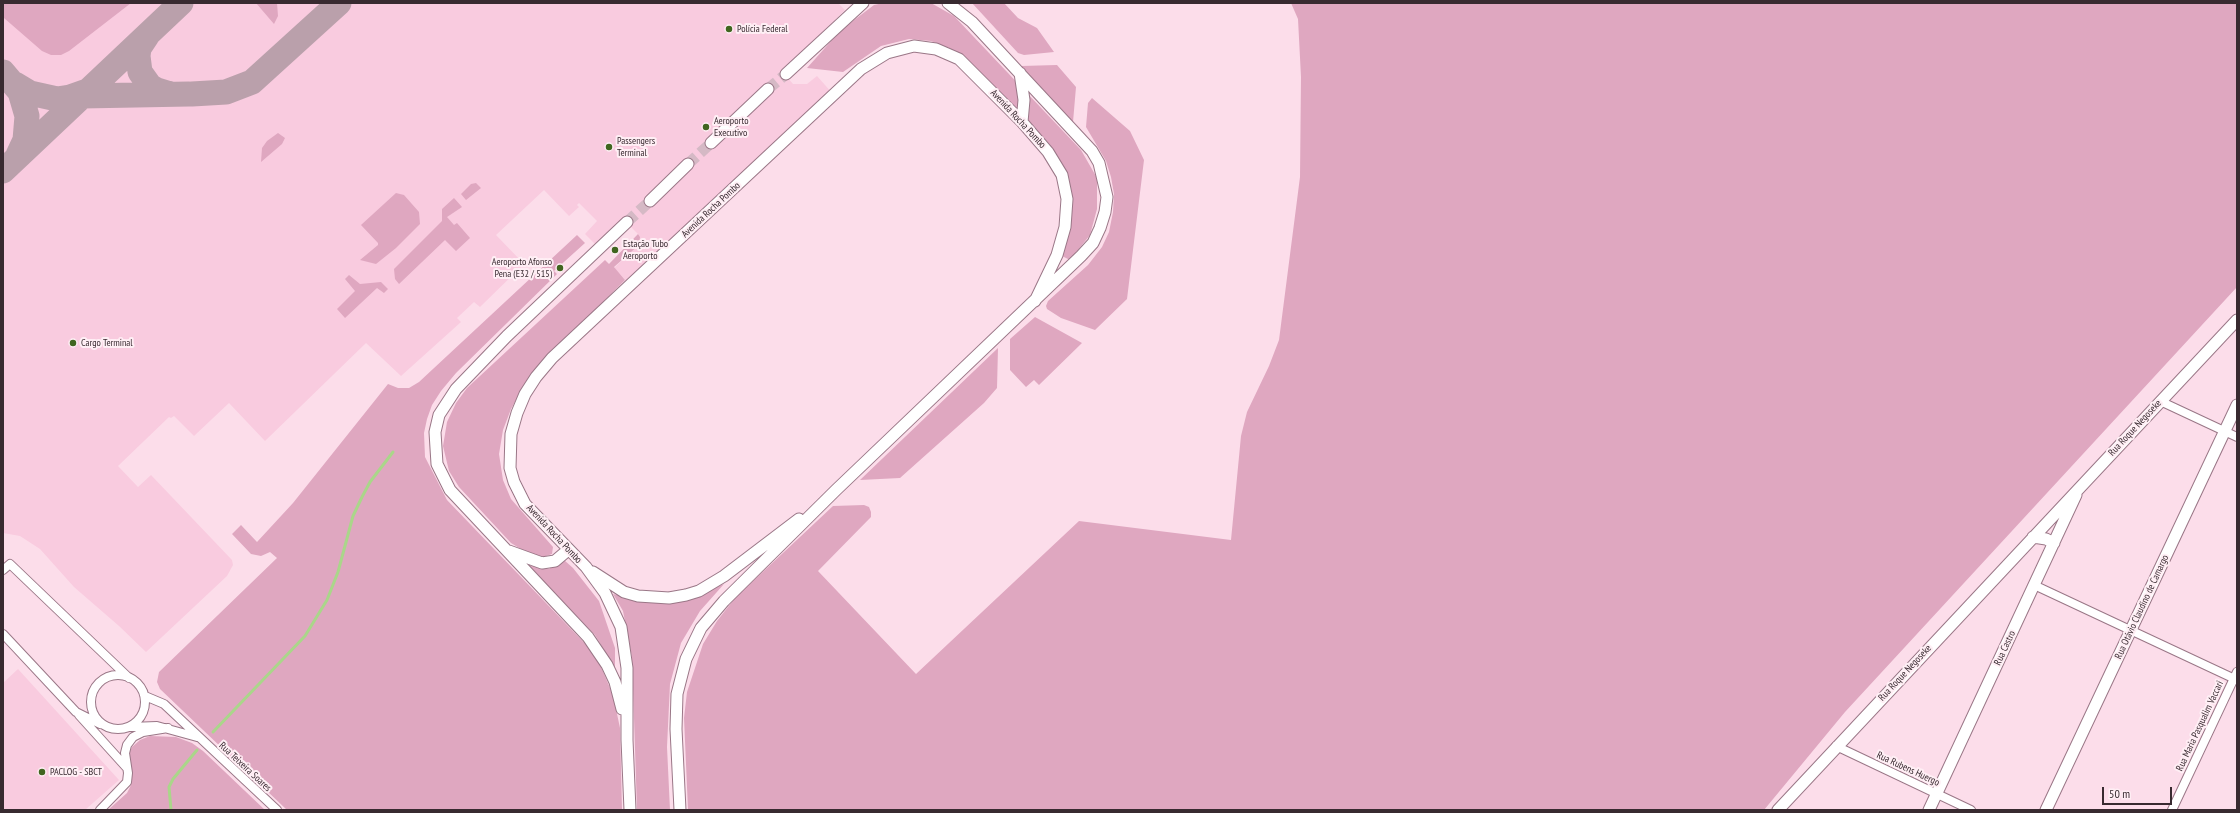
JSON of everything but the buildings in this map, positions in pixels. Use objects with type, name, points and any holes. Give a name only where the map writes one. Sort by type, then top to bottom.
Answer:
[{"type":"main road","points":[[786,74],[863,3]]},
{"type":"main road","name":"Avenida Rocha Pombo","points":[[680,810],[676,710],[681,676],[693,643],[701,628],[724,602],[836,490],[1082,256],[1093,243],[1105,212],[1107,197],[1099,163],[1092,151],[972,22],[948,3]]},
{"type":"main road","name":"Avenida Rocha Pombo","points":[[630,810],[627,740],[627,668],[621,627],[605,593],[586,567],[525,504],[516,488],[510,468],[511,434],[517,413],[525,394],[552,358],[852,77],[875,59],[887,53],[914,46],[948,53],[969,68],[1022,122],[1056,165],[1064,181],[1067,199],[1067,213],[1062,239],[1053,265],[1034,301]]},
{"type":"main road","points":[[1020,73],[1024,100],[1022,122]]},
{"type":"main road","points":[[711,143],[768,89]]},
{"type":"main road","points":[[650,201],[688,164]]},
{"type":"main road","name":"Avenida Rocha Pombo","points":[[627,222],[507,336],[456,389],[439,415],[435,432],[437,464],[443,478],[460,502],[579,626],[597,649],[615,682],[622,704],[627,740]]},
{"type":"main road","name":"Rua Roque Negoseke","points":[[1778,810],[1836,746],[2237,320]]},
{"type":"main road","name":"Rua Otávio Claudino de Camargo","points":[[2046,810],[2237,405]]},
{"type":"main road","name":"Rua Castro","points":[[1928,810],[2081,486]]},
{"type":"main road","points":[[586,567],[614,587],[638,596],[669,598],[699,591],[724,576],[836,490]]},
{"type":"main road","points":[[2032,537],[2046,539],[2054,544]]},
{"type":"main road","points":[[505,549],[542,563],[555,561],[568,550]]},
{"type":"street","points":[[2160,401],[2237,437]]},
{"type":"street","points":[[3,570],[10,564],[129,678]]},
{"type":"street","points":[[2034,585],[2236,677]]},
{"type":"street","points":[[3,634],[126,768]]},
{"type":"street","points":[[76,712],[106,727],[114,729],[130,727],[142,714],[145,696],[136,682],[129,678],[120,675],[111,676],[96,687],[92,700],[94,714],[106,727]]},
{"type":"street","name":"Rua Maria Pasqualim Vaccari","points":[[2172,810],[2236,677]]},
{"type":"street","name":"Rua Teixeira Soares","points":[[145,696],[164,704],[277,810]]},
{"type":"street","name":"Rua Teixeira Soares","points":[[130,727],[158,726],[199,738]]},
{"type":"street","points":[[100,810],[127,782],[124,753],[127,745],[133,737],[143,732],[168,728]]},
{"type":"street","name":"Rua Rubens Huergo","points":[[1836,746],[1971,810]]},
{"type":"shaded area","points":[[3,3],[838,3],[845,10],[782,71],[793,84],[807,84],[817,76],[833,94],[630,285],[614,268],[639,245],[640,237],[638,234],[623,219],[596,245],[585,234],[597,221],[579,203],[577,205],[579,207],[569,216],[544,190],[496,235],[524,264],[480,307],[474,302],[457,318],[461,322],[401,376],[366,343],[265,441],[229,403],[194,436],[174,416],[171,418],[169,417],[118,466],[138,487],[151,475],[232,560],[233,565],[227,576],[146,652],[119,626],[74,587],[40,549],[20,536],[3,533]]},
{"type":"shaded area","points":[[3,3],[131,3],[69,51],[61,55],[51,55],[42,51],[4,18]]},
{"type":"shaded area","points":[[256,3],[277,3],[278,16],[274,24]]},
{"type":"shaded area","points":[[883,3],[931,3],[954,16],[1081,150],[1097,178],[1097,209],[1090,235],[1070,260],[1062,256],[1066,173],[971,65],[949,48],[931,41],[909,39],[881,46],[843,72],[807,68],[841,30],[874,5]]},
{"type":"shaded area","points":[[972,3],[1004,3],[1018,18],[1037,28],[1054,52],[1024,55],[1018,53]]},
{"type":"shaded area","points":[[1291,3],[2237,3],[2237,287],[1845,712],[1764,810],[688,810],[684,718],[687,692],[703,644],[717,621],[735,598],[833,506],[864,505],[869,507],[871,517],[818,571],[916,674],[1079,521],[1231,540],[1241,436],[1247,412],[1269,366],[1279,340],[1300,177],[1301,77],[1298,19]]},
{"type":"shaded area","points":[[1057,65],[1076,87],[1073,122],[1021,66]]},
{"type":"shaded area","points":[[1092,98],[1130,131],[1144,160],[1127,299],[1095,330],[1061,318],[1047,309],[1046,306],[1048,301],[1088,265],[1102,247],[1109,232],[1113,212],[1114,194],[1106,161],[1086,127],[1088,103]]},
{"type":"shaded area","points":[[278,133],[285,138],[282,144],[261,162],[262,148],[267,141]]},
{"type":"shaded area","points":[[476,183],[481,188],[466,200],[461,194],[471,184]]},
{"type":"shaded area","points":[[396,193],[404,195],[419,212],[420,224],[396,248],[376,264],[360,260],[378,245],[378,243],[361,225]]},
{"type":"shaded area","points":[[454,198],[462,207],[447,217],[454,225],[457,223],[470,238],[456,251],[445,240],[399,284],[395,279],[394,269],[442,221],[442,209]]},
{"type":"shaded area","points":[[638,234],[640,237],[639,245],[614,267],[625,280],[545,360],[525,383],[511,409],[503,430],[499,454],[503,480],[511,499],[553,547],[552,554],[543,557],[529,554],[511,543],[459,487],[449,471],[443,446],[447,422],[456,403],[467,388],[605,260],[609,264]]},
{"type":"shaded area","points":[[577,235],[585,243],[554,271],[557,274],[456,373],[441,391],[432,405],[427,419],[424,433],[425,457],[447,500],[596,655],[613,695],[620,728],[622,810],[287,810],[160,689],[157,682],[159,672],[277,558],[270,552],[261,556],[251,554],[232,534],[241,525],[257,542],[293,503],[388,384],[398,388],[409,388],[419,382]]},
{"type":"shaded area","points":[[349,275],[360,284],[381,282],[388,289],[384,293],[377,288],[345,318],[337,309],[355,291],[345,279]]},
{"type":"shaded area","points":[[1035,317],[1082,343],[1039,385],[1034,380],[1026,387],[1010,370],[1010,339]]},
{"type":"shaded area","points":[[998,348],[997,388],[984,403],[900,478],[860,480]]},
{"type":"shaded area","points":[[564,560],[573,568],[599,601],[615,648],[615,668],[595,635],[528,565],[549,569]]},
{"type":"shaded area","points":[[724,584],[700,611],[681,643],[670,684],[667,747],[670,810],[637,810],[632,657],[623,611],[613,594],[641,600],[693,597]]},
{"type":"shaded area","points":[[18,669],[119,780],[85,810],[3,810],[3,683]]},
{"type":"shaded area","points":[[150,736],[176,737],[192,743],[203,751],[265,810],[108,810],[127,793],[131,785],[131,770],[128,755],[132,747],[140,740]]},
{"type":"waterway","points":[[213,732],[305,636],[327,600],[338,572],[353,516],[362,497],[370,482],[393,452]]},
{"type":"waterway","points":[[171,810],[169,787],[173,779],[197,750]]},
{"type":"taxiway","points":[[3,171],[181,3]]},
{"type":"taxiway","points":[[192,94],[226,92],[252,82],[339,3]]},
{"type":"taxiway","points":[[147,36],[139,48],[138,56],[140,72],[150,86],[170,94]]},
{"type":"taxiway","points":[[3,72],[20,92],[27,116],[25,140],[18,155]]},
{"type":"taxiway","points":[[15,84],[30,93],[57,99],[70,97],[87,91]]},
{"type":"taxiway","points":[[82,96],[189,94]]},
{"type":"tunnel","points":[[768,89],[786,74]]},
{"type":"tunnel","points":[[688,164],[711,143]]},
{"type":"tunnel","points":[[627,222],[650,201]]},
{"type":"place","name":"Polícia Federal","points":[[729,29]]},
{"type":"place","name":"Aeroporto Executivo","points":[[706,127]]},
{"type":"place","name":"Passengers Terminal","points":[[609,147]]},
{"type":"place","name":"Estação Tubo Aeroporto","points":[[615,250]]},
{"type":"place","name":"Aeroporto Afonso Pena (E32 / 515)","points":[[560,268]]},
{"type":"place","name":"Cargo Terminal","points":[[73,343]]},
{"type":"place","name":"PACLOG - SBCT","points":[[42,772]]}]
